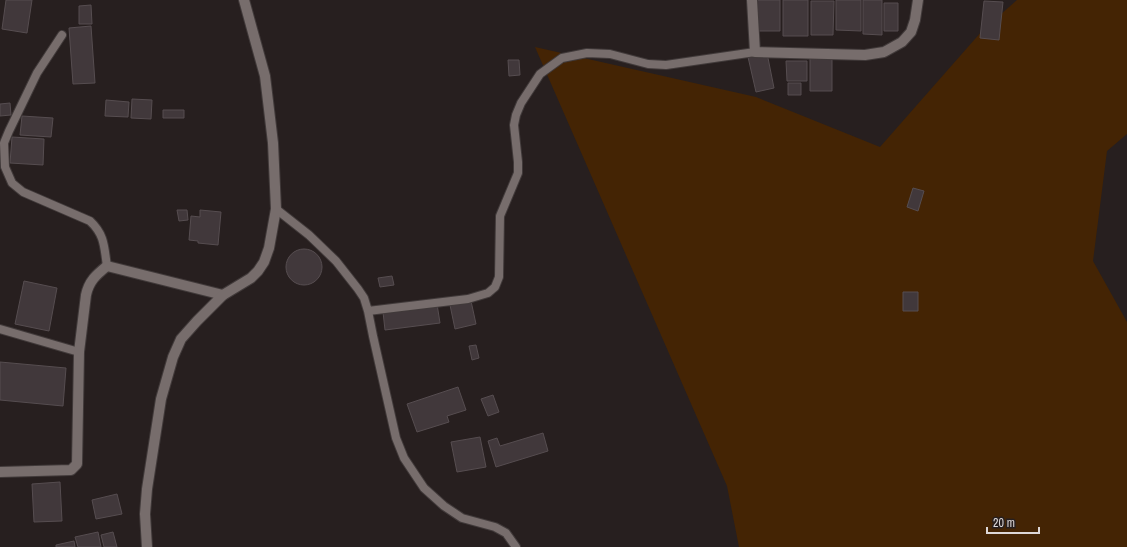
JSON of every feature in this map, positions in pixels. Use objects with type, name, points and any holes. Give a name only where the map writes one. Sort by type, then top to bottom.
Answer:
[{"type":"street","points":[[147,547],[145,514],[147,489],[161,399],[173,357],[182,339],[197,321],[223,295],[251,278],[258,271],[264,262],[269,248],[276,209],[273,143],[266,76],[244,0]]},
{"type":"street","points":[[752,0],[755,52],[864,55],[884,52],[902,42],[911,32],[915,20],[918,0]]},
{"type":"street","points":[[0,472],[71,470],[77,464],[79,352],[88,286],[93,277],[107,266],[223,295]]},
{"type":"lane","points":[[62,35],[37,73],[9,131],[4,143],[4,167],[12,183],[23,192],[90,221],[97,227],[101,234],[107,266]]},
{"type":"lane","points":[[368,311],[468,299],[488,293],[495,287],[499,277],[500,216],[518,173],[514,125],[516,115],[521,103],[540,74],[562,58],[587,53],[610,54],[648,64],[666,65],[755,52]]},
{"type":"lane","points":[[276,209],[309,235],[336,262],[364,298],[396,438],[404,458],[424,488],[444,506],[462,518],[495,527],[506,533],[516,547]]},
{"type":"lane","points":[[0,329],[79,352]]},
{"type":"shaded area","points":[[1017,0],[1127,0],[1127,134],[1107,151],[1093,261],[1127,322],[1127,547],[739,547],[727,486],[535,47],[756,97],[880,147],[982,31]]},
{"type":"building","points":[[6,0],[32,0],[27,33],[2,29]]},
{"type":"building","points":[[757,0],[780,0],[780,31],[757,31]]},
{"type":"building","points":[[783,0],[808,0],[808,36],[783,36]]},
{"type":"building","points":[[836,0],[861,0],[861,31],[836,30]]},
{"type":"building","points":[[863,0],[882,0],[882,35],[863,34]]},
{"type":"building","points":[[811,1],[834,1],[833,35],[811,35]]},
{"type":"building","points":[[984,1],[1003,2],[999,40],[980,38]]},
{"type":"building","points":[[884,3],[898,3],[898,31],[884,31]]},
{"type":"building","points":[[91,5],[92,24],[79,24],[79,6]]},
{"type":"building","points":[[91,26],[95,83],[73,84],[69,28]]},
{"type":"building","points":[[767,53],[774,88],[756,92],[748,57]]},
{"type":"building","points":[[810,56],[832,57],[832,91],[810,91]]},
{"type":"building","points":[[508,60],[519,60],[520,75],[509,76]]},
{"type":"building","points":[[786,61],[807,61],[807,81],[787,81]]},
{"type":"building","points":[[788,83],[801,83],[801,95],[788,95]]},
{"type":"building","points":[[132,99],[152,100],[151,119],[131,118]]},
{"type":"building","points":[[106,100],[129,102],[128,117],[105,116]]},
{"type":"building","points":[[10,103],[11,115],[0,116],[0,104]]},
{"type":"building","points":[[163,110],[184,110],[184,118],[163,118]]},
{"type":"building","points":[[22,116],[53,118],[51,137],[20,135]]},
{"type":"building","points":[[12,137],[44,139],[43,165],[10,163]]},
{"type":"building","points":[[913,188],[924,191],[918,211],[907,207]]},
{"type":"building","points":[[177,210],[187,210],[188,220],[179,221]]},
{"type":"building","points":[[200,210],[221,212],[218,245],[198,243],[198,241],[189,240],[191,216],[200,217]]},
{"type":"building","points":[[308,249],[317,254],[321,260],[321,274],[317,280],[308,285],[300,285],[291,280],[287,274],[286,263],[291,254],[297,250]]},
{"type":"building","points":[[392,276],[394,285],[380,287],[378,278]]},
{"type":"building","points":[[24,281],[57,288],[49,331],[15,324]]},
{"type":"building","points":[[903,292],[918,292],[918,311],[903,311]]},
{"type":"building","points":[[471,301],[476,324],[455,329],[450,305]]},
{"type":"building","points":[[437,304],[440,323],[385,330],[383,312]]},
{"type":"building","points":[[476,345],[479,358],[472,360],[469,346]]},
{"type":"building","points":[[0,362],[66,368],[63,406],[0,400]]},
{"type":"building","points":[[458,387],[466,410],[447,416],[449,422],[417,432],[407,404]]},
{"type":"building","points":[[493,395],[499,412],[488,416],[481,399]]},
{"type":"building","points":[[543,433],[548,451],[496,467],[488,441],[497,438],[500,446]]},
{"type":"building","points":[[480,437],[486,467],[457,472],[451,442]]},
{"type":"building","points":[[60,482],[62,521],[34,522],[32,484]]},
{"type":"building","points":[[117,494],[122,514],[96,519],[92,500]]},
{"type":"building","points":[[98,532],[101,547],[78,547],[75,537]]},
{"type":"building","points":[[113,532],[117,547],[104,547],[101,535]]},
{"type":"building","points":[[74,541],[75,547],[56,547],[56,545]]}]
